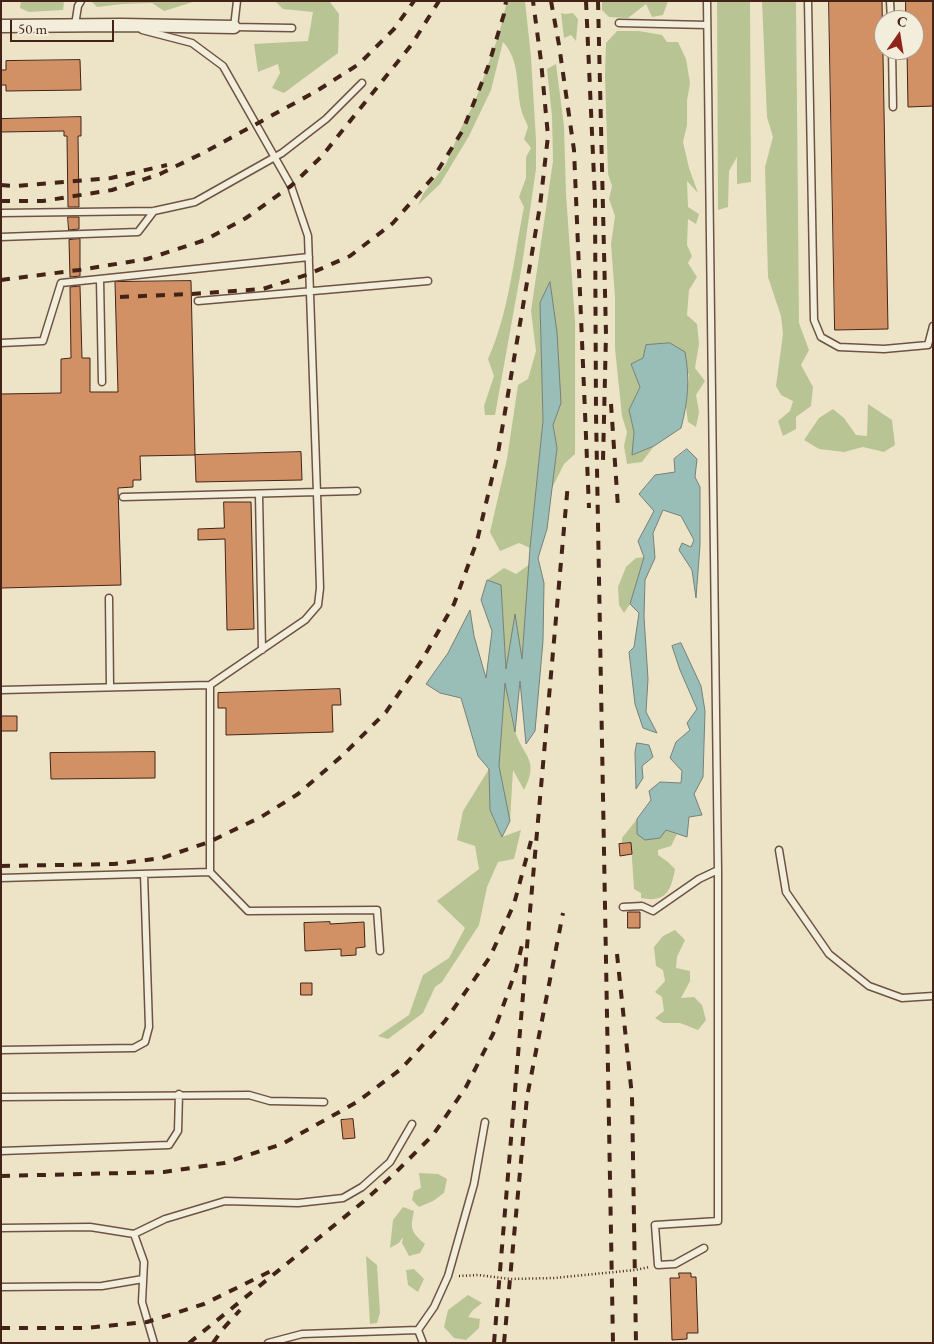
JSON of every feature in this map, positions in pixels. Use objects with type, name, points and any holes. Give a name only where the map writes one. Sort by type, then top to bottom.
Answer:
[{"type":"street","points":[[1,26],[122,24],[234,27]]},
{"type":"lane","points":[[75,25],[78,6],[81,1]]},
{"type":"lane","points":[[237,1],[234,27],[292,28]]},
{"type":"lane","points":[[704,1248],[675,1264],[658,1265],[655,1225],[718,1221],[718,870],[707,1]]},
{"type":"lane","points":[[808,1],[814,320],[821,336],[839,347],[884,349],[928,345],[933,326]]},
{"type":"lane","points":[[619,22],[707,25]]},
{"type":"lane","points":[[1,690],[210,685],[306,620],[318,604],[320,588],[318,493],[308,236],[291,186],[223,66],[192,43],[122,24]]},
{"type":"lane","points":[[892,60],[893,107]]},
{"type":"lane","points":[[1,213],[154,210],[195,202],[282,154],[326,119],[362,83]]},
{"type":"lane","points":[[1,237],[138,232],[154,210]]},
{"type":"lane","points":[[1,343],[43,341],[61,283],[309,257]]},
{"type":"lane","points":[[100,279],[102,382]]},
{"type":"lane","points":[[198,302],[428,281]]},
{"type":"lane","points":[[123,497],[357,491]]},
{"type":"lane","points":[[259,494],[262,650]]},
{"type":"lane","points":[[108,598],[110,687]]},
{"type":"lane","points":[[210,685],[210,872],[248,911],[377,910],[380,951]]},
{"type":"lane","points":[[779,850],[786,892],[829,954],[869,986],[902,998],[933,996]]},
{"type":"lane","points":[[622,906],[642,906],[653,912],[699,879],[718,870]]},
{"type":"lane","points":[[1,878],[210,872]]},
{"type":"lane","points":[[1,1050],[134,1048],[145,1042],[149,1027],[144,874]]},
{"type":"lane","points":[[1,1151],[169,1145],[178,1131],[179,1094]]},
{"type":"lane","points":[[1,1097],[179,1094],[249,1095],[270,1101],[324,1102]]},
{"type":"lane","points":[[418,1330],[434,1307],[448,1276],[474,1184],[485,1122]]},
{"type":"lane","points":[[1,1228],[90,1227],[134,1234],[165,1219],[224,1201],[298,1203],[343,1198],[362,1188],[390,1162],[412,1124]]},
{"type":"lane","points":[[134,1234],[144,1262],[142,1302],[151,1342]]},
{"type":"lane","points":[[1,1287],[102,1286],[143,1279]]},
{"type":"lane","points":[[268,1343],[302,1334],[418,1330]]},
{"type":"lane","points":[[418,1330],[423,1343]]},
{"type":"path","points":[[448,1276],[478,1275],[510,1280],[554,1278],[635,1270],[658,1265]]},
{"type":"green space","points":[[21,1],[62,1],[64,3],[63,10],[29,12],[20,8]]},
{"type":"green space","points":[[91,1],[196,1],[164,11],[152,3],[97,7]]},
{"type":"green space","points":[[507,1],[525,1],[531,57],[536,169],[522,265],[495,415],[485,415],[484,406],[494,376],[488,359],[506,304],[524,207],[519,197],[526,178],[526,157],[531,148],[524,139],[528,127],[522,114],[519,100],[515,65],[503,42],[491,90],[469,136],[440,184],[418,205],[423,194],[446,164],[461,128],[474,104],[499,34]]},
{"type":"green space","points":[[602,1],[668,1],[663,15],[652,17],[646,4],[628,18],[609,17],[602,10]]},
{"type":"green space","points":[[717,1],[750,1],[751,182],[737,184],[737,157],[729,171],[728,207],[718,210]]},
{"type":"green space","points":[[762,1],[796,1],[799,323],[809,350],[801,365],[813,387],[811,406],[796,417],[796,429],[783,436],[778,421],[790,411],[793,401],[781,395],[776,386],[783,334],[781,316],[768,277],[765,167],[773,137],[767,117]]},
{"type":"green space","points":[[276,2],[330,2],[339,14],[338,53],[284,93],[272,88],[280,73],[278,64],[258,72],[254,44],[308,41],[313,12],[283,9]]},
{"type":"green space","points":[[561,13],[573,13],[578,19],[576,41],[571,35],[564,38]]},
{"type":"green space","points":[[617,31],[639,31],[662,35],[667,42],[678,42],[686,59],[690,83],[687,101],[687,125],[683,142],[689,168],[698,193],[687,181],[688,207],[699,214],[696,224],[688,219],[687,245],[692,256],[688,263],[697,277],[689,290],[687,315],[697,324],[699,344],[695,368],[705,381],[696,395],[699,412],[696,427],[688,422],[686,407],[689,374],[643,358],[631,364],[640,387],[629,410],[634,432],[633,455],[654,446],[642,462],[627,464],[624,446],[627,432],[622,416],[615,349],[615,297],[611,244],[615,216],[609,199],[612,186],[608,174],[605,75],[606,43]]},
{"type":"green space","points":[[556,64],[564,126],[566,194],[575,321],[575,454],[564,464],[552,488],[557,448],[553,425],[561,403],[540,303],[543,421],[530,548],[519,543],[500,551],[490,532],[507,459],[518,385],[528,379],[536,351],[531,311],[553,161],[552,116],[547,69]]},
{"type":"green space","points":[[868,404],[892,420],[895,445],[884,452],[863,447],[844,452],[819,449],[804,440],[819,418],[833,409],[844,418],[856,435],[867,436]]},
{"type":"green space","points":[[644,557],[630,604],[624,613],[619,605],[618,587],[626,567],[636,558]]},
{"type":"green space","points":[[530,564],[522,662],[515,616],[506,672],[501,586],[487,580],[504,568],[516,574]]},
{"type":"green space","points":[[505,681],[515,731],[530,765],[529,780],[524,790],[513,770],[510,821],[499,766]]},
{"type":"green space","points":[[489,769],[490,810],[502,837],[521,830],[514,859],[498,862],[487,887],[479,925],[442,982],[435,987],[423,1013],[388,1039],[378,1036],[409,1015],[423,975],[449,958],[465,928],[437,901],[479,869],[475,846],[457,840],[463,811]]},
{"type":"green space","points":[[637,819],[637,834],[666,830],[677,834],[671,846],[658,850],[658,855],[675,869],[672,884],[666,894],[656,899],[641,898],[641,893],[634,889],[631,843],[622,843],[622,838]]},
{"type":"green space","points":[[675,930],[685,940],[677,957],[676,968],[690,971],[690,981],[681,998],[694,997],[702,1005],[706,1020],[698,1030],[680,1023],[663,1023],[655,1018],[664,1011],[662,997],[655,992],[665,981],[663,970],[656,966],[654,947],[663,936]]},
{"type":"green space","points":[[419,1173],[438,1174],[447,1179],[444,1193],[433,1201],[419,1207],[412,1200],[414,1191],[421,1188]]},
{"type":"green space","points":[[403,1207],[414,1211],[412,1226],[414,1233],[425,1244],[420,1253],[409,1256],[402,1243],[403,1237],[399,1243],[390,1248],[393,1220]]},
{"type":"green space","points":[[366,1256],[377,1265],[380,1313],[377,1323],[370,1324]]},
{"type":"green space","points":[[414,1269],[424,1279],[418,1292],[408,1285],[406,1270]]},
{"type":"green space","points":[[468,1295],[482,1303],[468,1317],[480,1319],[479,1328],[466,1340],[454,1338],[444,1327],[448,1310]]},
{"type":"water","points":[[550,282],[557,332],[561,403],[553,425],[557,448],[547,529],[538,558],[544,583],[543,641],[535,731],[526,744],[520,681],[515,732],[505,683],[499,766],[510,821],[502,837],[490,810],[489,769],[478,756],[461,698],[440,693],[426,684],[448,653],[470,610],[474,636],[486,678],[492,631],[481,600],[487,580],[501,585],[506,669],[515,614],[522,659],[530,548],[543,421],[540,303]]},
{"type":"water","points":[[670,343],[685,352],[687,362],[688,390],[681,428],[654,446],[632,455],[634,432],[629,410],[640,387],[631,364],[643,358],[646,345]]},
{"type":"water","points":[[687,449],[697,459],[695,477],[700,487],[700,545],[696,598],[692,570],[679,550],[682,543],[691,547],[694,540],[681,516],[663,510],[653,533],[655,558],[645,580],[644,617],[648,679],[646,712],[657,733],[643,728],[635,704],[629,652],[634,647],[639,613],[630,604],[644,557],[638,541],[654,511],[639,494],[655,475],[675,472],[674,459]]},
{"type":"water","points":[[681,643],[701,686],[705,711],[703,777],[694,794],[702,815],[689,817],[687,837],[666,830],[660,838],[645,840],[637,834],[637,819],[651,800],[649,791],[660,782],[681,783],[682,771],[670,758],[676,742],[690,730],[687,723],[697,709],[672,646]]},
{"type":"water","points":[[637,743],[649,745],[653,757],[642,766],[643,778],[636,789],[635,753]]},
{"type":"building","points":[[829,1],[882,1],[882,10],[874,10],[874,60],[883,60],[888,329],[835,330]]},
{"type":"building","points":[[906,1],[933,1],[933,106],[908,107],[907,60],[924,60],[924,10],[906,10]]},
{"type":"building","points":[[80,60],[81,90],[6,91],[6,85],[1,85],[1,70],[6,70],[6,61]]},
{"type":"building","points":[[81,117],[81,136],[78,136],[79,207],[68,207],[67,136],[64,136],[64,131],[1,132],[1,119]]},
{"type":"building","points":[[68,217],[79,217],[79,229],[69,230]]},
{"type":"building","points":[[80,239],[80,276],[70,277],[69,240]]},
{"type":"building","points":[[191,281],[195,455],[140,456],[141,480],[133,480],[133,487],[118,488],[121,585],[1,588],[1,394],[61,393],[61,359],[71,358],[70,287],[80,286],[82,358],[90,358],[90,392],[118,392],[115,282]]},
{"type":"building","points":[[301,452],[302,480],[196,482],[195,455]]},
{"type":"building","points":[[224,502],[251,502],[254,629],[227,630],[225,539],[198,540],[198,529],[224,528]]},
{"type":"building","points":[[340,689],[341,705],[332,705],[333,732],[226,735],[226,708],[218,708],[218,693]]},
{"type":"building","points":[[1,716],[17,716],[17,731],[1,731]]},
{"type":"building","points":[[155,752],[155,778],[51,779],[50,753]]},
{"type":"building","points":[[631,843],[632,854],[620,856],[619,844]]},
{"type":"building","points":[[628,912],[640,912],[640,928],[628,928]]},
{"type":"building","points":[[330,922],[330,924],[364,922],[365,947],[356,948],[356,955],[341,956],[341,949],[305,951],[304,923]]},
{"type":"building","points":[[301,983],[312,983],[312,995],[301,995]]},
{"type":"building","points":[[353,1119],[355,1138],[343,1139],[341,1120]]},
{"type":"building","points":[[679,1273],[691,1273],[691,1277],[696,1277],[698,1333],[687,1333],[687,1339],[672,1340],[670,1278],[679,1278]]},
{"type":"railway","points":[[1,201],[43,201],[112,190],[160,174],[203,153],[315,92],[359,64],[394,29],[414,1]]},
{"type":"railway","points":[[1,280],[147,259],[205,240],[246,218],[291,186],[322,156],[412,44],[439,1]]},
{"type":"railway","points":[[120,297],[263,289],[309,274],[350,256],[393,223],[435,175],[463,130],[488,67],[506,1]]},
{"type":"railway","points":[[1,866],[114,864],[162,858],[209,842],[261,817],[298,794],[343,755],[386,712],[422,660],[454,604],[477,541],[498,453],[540,206],[548,136],[533,1]]},
{"type":"railway","points":[[551,1],[574,150],[589,508]]},
{"type":"railway","points":[[586,1],[595,199],[596,414],[613,1343]]},
{"type":"railway","points":[[598,1],[606,334],[603,461]]},
{"type":"railway","points":[[1,185],[15,186],[111,178],[167,165]]},
{"type":"railway","points":[[611,404],[618,507]]},
{"type":"railway","points":[[494,1343],[568,483]]},
{"type":"railway","points":[[1,1176],[164,1172],[224,1163],[282,1144],[357,1102],[401,1069],[445,1021],[490,957],[514,904],[531,841]]},
{"type":"railway","points":[[504,1343],[527,1097],[563,913]]},
{"type":"railway","points":[[189,1343],[363,1202],[433,1135],[466,1087],[493,1034],[516,970],[522,945]]},
{"type":"railway","points":[[617,954],[632,1096],[636,1343]]},
{"type":"railway","points":[[1,1328],[85,1328],[147,1322],[204,1304],[271,1271]]},
{"type":"railway","points":[[213,1343],[240,1310]]}]
